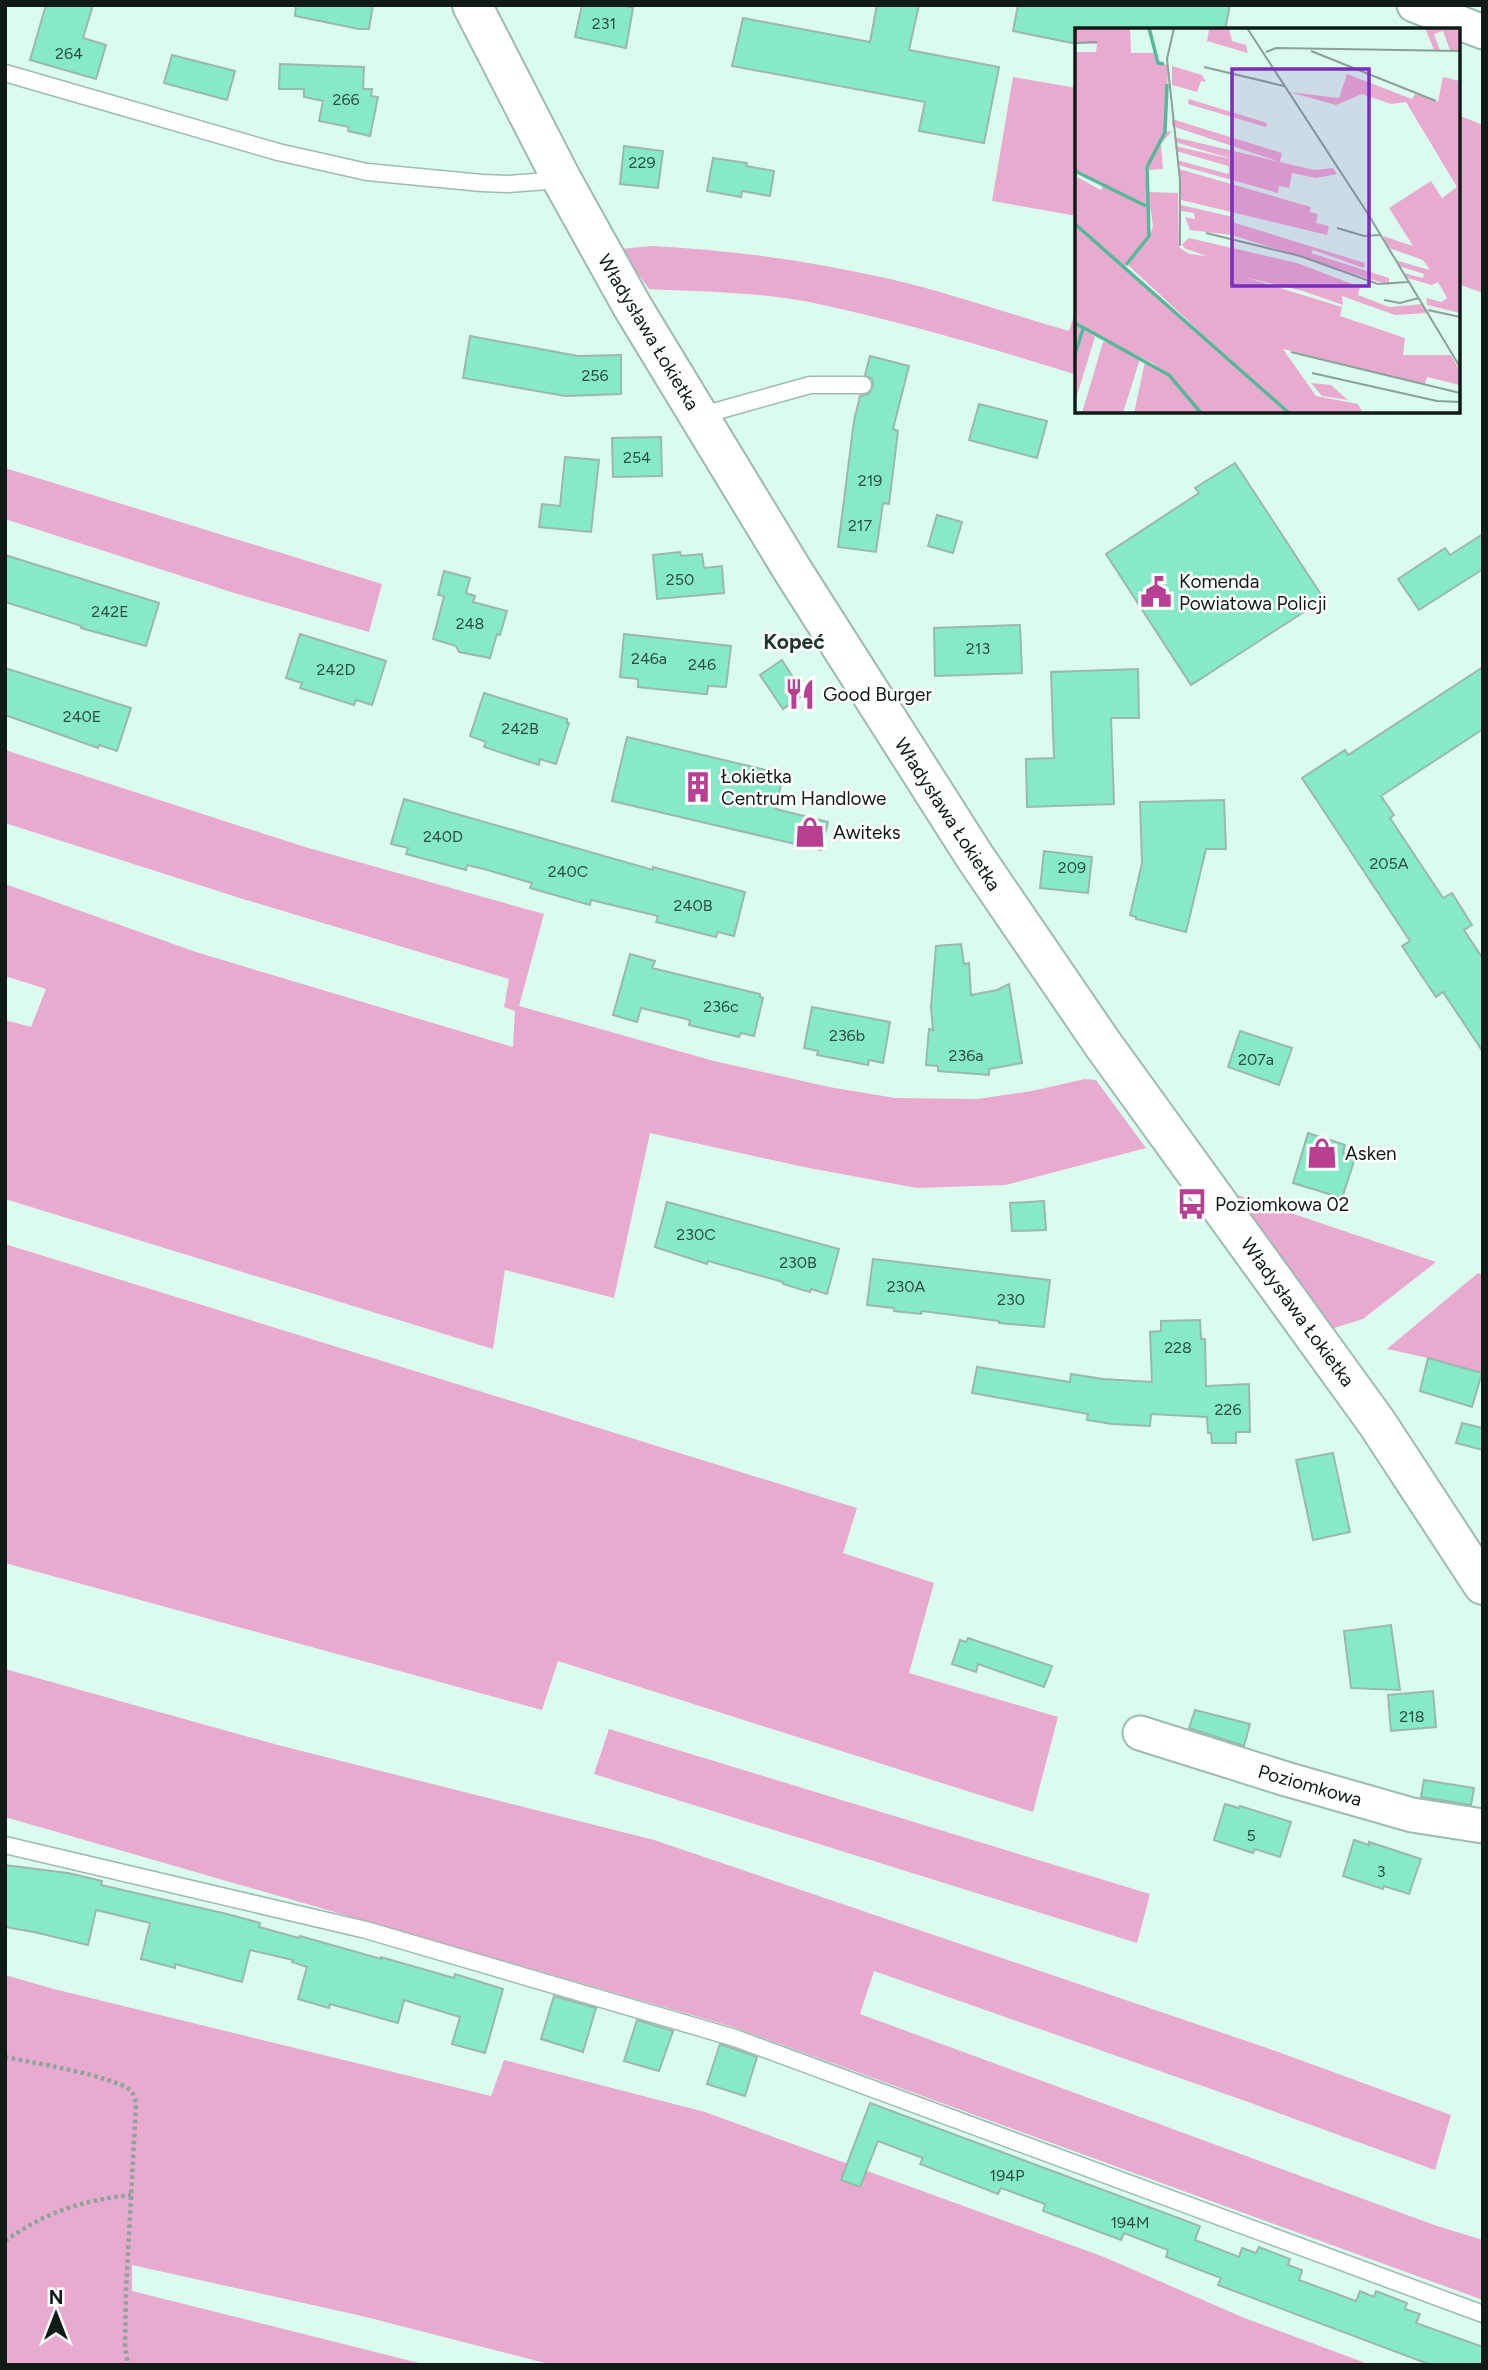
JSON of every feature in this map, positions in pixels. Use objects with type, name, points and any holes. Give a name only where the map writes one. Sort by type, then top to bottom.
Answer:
[{"type":"street","name":"Władysława Łokietka","points":[[472,5],[562,180],[632,306],[793,571],[975,857],[1102,1043],[1362,1401],[1483,1585]]},
{"type":"street","points":[[1414,5],[1483,32]]},
{"type":"street","name":"Poziomkowa","points":[[1140,1733],[1412,1815],[1483,1826]]},
{"type":"lane","points":[[5,73],[278,152],[367,172],[482,183],[562,180]]},
{"type":"lane","points":[[699,416],[810,384],[863,385]]},
{"type":"lane","points":[[5,1845],[366,1930],[735,2038],[1483,2314]]},
{"type":"path","points":[[5,2057],[110,2081],[130,2090],[134,2095],[136,2105],[126,2290],[125,2347],[128,2365]]},
{"type":"path","points":[[5,2241],[58,2211],[93,2199],[131,2195]]},
{"type":"shaded area","points":[[1013,77],[1075,88],[1075,216],[992,201]]},
{"type":"shaded area","points":[[1460,116],[1483,125],[1483,293],[1460,285]]},
{"type":"shaded area","points":[[652,246],[682,248],[801,262],[890,279],[1069,331],[1075,313],[1075,374],[947,336],[814,303],[753,295],[649,289],[620,249]]},
{"type":"shaded area","points":[[5,468],[382,584],[369,632],[231,592],[5,519]]},
{"type":"shaded area","points":[[5,750],[305,847],[544,914],[519,1006],[714,1061],[829,1087],[895,1098],[977,1099],[1032,1091],[1085,1079],[1096,1080],[1146,1148],[1006,1185],[917,1188],[804,1167],[650,1133],[614,1298],[505,1270],[493,1349],[5,1199],[5,1020],[31,1027],[46,989],[5,976],[5,884],[196,952],[513,1047],[515,1011],[504,1007],[509,979],[243,899],[5,823]]},
{"type":"shaded area","points":[[1234,1194],[1436,1262],[1363,1319],[1334,1328],[1325,1323]]},
{"type":"shaded area","points":[[5,1244],[857,1508],[843,1553],[934,1583],[909,1673],[1058,1717],[1033,1812],[558,1661],[542,1710],[5,1563]]},
{"type":"shaded area","points":[[1478,1273],[1483,1275],[1483,1374],[1387,1349]]},
{"type":"shaded area","points":[[5,1669],[278,1745],[654,1840],[1270,2049],[1451,2115],[1435,2170],[874,1971],[860,2014],[1437,2226],[1483,2240],[1483,2300],[733,2027],[5,1817]]},
{"type":"shaded area","points":[[609,1729],[1150,1894],[1137,1943],[594,1774]]},
{"type":"shaded area","points":[[5,1975],[491,2096],[504,2060],[705,2112],[1104,2257],[1242,2317],[1371,2365],[553,2365],[362,2316],[132,2265],[132,2291],[427,2365],[5,2365]]},
{"type":"building","points":[[46,5],[93,5],[83,38],[106,45],[96,79],[30,60]]},
{"type":"building","points":[[296,5],[373,5],[369,29],[359,29],[295,16]]},
{"type":"building","points":[[582,5],[620,5],[633,8],[626,48],[575,37]]},
{"type":"building","points":[[877,5],[919,5],[909,50],[999,67],[984,143],[919,131],[925,102],[732,66],[743,18],[870,42]]},
{"type":"building","points":[[1018,5],[1230,5],[1225,28],[1075,28],[1075,44],[1013,31]]},
{"type":"building","points":[[172,55],[235,71],[227,100],[164,83]]},
{"type":"building","points":[[280,64],[364,67],[363,89],[372,89],[371,96],[378,97],[370,136],[348,131],[349,127],[319,121],[323,101],[304,97],[304,89],[279,89]]},
{"type":"building","points":[[624,146],[663,151],[658,188],[620,184]]},
{"type":"building","points":[[713,158],[747,163],[746,166],[774,171],[770,196],[742,191],[741,197],[707,191]]},
{"type":"building","points":[[470,336],[578,356],[621,355],[621,394],[565,396],[463,378]]},
{"type":"building","points":[[870,356],[909,366],[893,429],[898,431],[889,504],[883,503],[876,552],[838,547],[854,421],[860,396],[869,394],[873,386],[872,379],[865,375]]},
{"type":"building","points":[[979,404],[1047,421],[1037,458],[969,440]]},
{"type":"building","points":[[661,437],[662,476],[613,477],[612,438]]},
{"type":"building","points":[[565,457],[599,460],[591,532],[539,527],[542,504],[560,506]]},
{"type":"building","points":[[1235,463],[1324,599],[1191,685],[1106,554],[1199,493],[1195,488]]},
{"type":"building","points":[[937,515],[962,522],[953,553],[928,546]]},
{"type":"building","points":[[1483,534],[1483,569],[1419,610],[1398,579],[1445,548],[1450,555]]},
{"type":"building","points":[[680,552],[681,556],[702,554],[704,568],[722,566],[724,593],[657,599],[653,555]]},
{"type":"building","points":[[5,555],[159,603],[146,646],[81,628],[82,626],[5,602]]},
{"type":"building","points":[[444,571],[470,578],[466,593],[475,596],[473,602],[507,611],[490,658],[459,652],[456,646],[433,639],[444,596],[438,595]]},
{"type":"building","points":[[1020,625],[1022,673],[935,676],[934,628]]},
{"type":"building","points":[[300,634],[386,661],[372,705],[356,700],[354,705],[300,688],[302,683],[286,678]]},
{"type":"building","points":[[624,634],[731,646],[726,687],[708,686],[707,694],[704,694],[638,687],[638,679],[620,677]]},
{"type":"building","points":[[782,660],[804,695],[783,709],[760,675]]},
{"type":"building","points":[[1483,667],[1483,729],[1381,796],[1394,815],[1390,818],[1443,898],[1452,893],[1472,925],[1464,930],[1483,959],[1483,1052],[1443,992],[1436,997],[1402,946],[1410,941],[1302,778],[1345,750],[1348,755]]},
{"type":"building","points":[[5,668],[131,708],[117,751],[99,745],[98,748],[5,715]]},
{"type":"building","points":[[1138,669],[1139,718],[1111,718],[1114,804],[1027,807],[1026,759],[1054,758],[1051,672]]},
{"type":"building","points":[[484,693],[567,719],[569,723],[556,764],[540,759],[539,765],[484,747],[486,742],[470,736]]},
{"type":"building","name":"Łokietka Centrum Handlowe","points":[[627,737],[783,774],[776,809],[828,822],[821,850],[612,801]]},
{"type":"building","points":[[404,799],[653,870],[653,867],[745,892],[734,936],[718,932],[716,937],[656,922],[658,916],[591,900],[590,905],[530,888],[532,883],[484,869],[467,865],[466,870],[406,854],[408,848],[391,844]]},
{"type":"building","points":[[1224,800],[1226,849],[1206,849],[1186,932],[1130,915],[1142,863],[1140,802]]},
{"type":"building","points":[[1044,851],[1092,857],[1088,893],[1040,888]]},
{"type":"building","points":[[961,944],[964,964],[969,963],[971,995],[997,990],[1009,984],[1022,1063],[989,1069],[989,1075],[938,1071],[938,1066],[926,1065],[929,1029],[933,1030],[931,1007],[936,946]]},
{"type":"building","points":[[630,954],[655,961],[652,968],[760,994],[763,998],[754,1036],[741,1033],[739,1037],[689,1025],[690,1020],[641,1008],[637,1022],[613,1015]]},
{"type":"building","points":[[812,1007],[890,1022],[883,1063],[869,1060],[868,1065],[817,1055],[818,1051],[804,1048]]},
{"type":"building","points":[[1240,1031],[1292,1048],[1279,1085],[1228,1067]]},
{"type":"building","points":[[1308,1133],[1345,1145],[1343,1153],[1355,1158],[1342,1198],[1293,1183]]},
{"type":"building","points":[[1044,1201],[1046,1230],[1012,1231],[1010,1203]]},
{"type":"building","points":[[667,1202],[839,1249],[827,1294],[811,1289],[810,1292],[708,1261],[707,1264],[655,1247]]},
{"type":"building","points":[[873,1259],[1050,1280],[1044,1327],[922,1311],[921,1314],[894,1311],[894,1308],[867,1305]]},
{"type":"building","points":[[1200,1320],[1201,1339],[1205,1339],[1206,1386],[1249,1384],[1250,1432],[1236,1432],[1236,1443],[1212,1443],[1207,1417],[1151,1414],[1150,1426],[1112,1424],[1087,1420],[1088,1414],[972,1393],[977,1367],[1070,1382],[1071,1374],[1152,1382],[1150,1332],[1161,1331],[1161,1321]]},
{"type":"building","points":[[1428,1358],[1482,1373],[1472,1407],[1420,1391]]},
{"type":"building","points":[[1462,1423],[1483,1428],[1483,1450],[1456,1443]]},
{"type":"building","points":[[1333,1453],[1350,1532],[1313,1540],[1296,1460]]},
{"type":"building","points":[[1391,1625],[1400,1690],[1351,1688],[1344,1631]]},
{"type":"building","points":[[968,1638],[1052,1666],[1044,1687],[978,1664],[976,1672],[952,1664],[960,1640],[966,1642]]},
{"type":"building","points":[[1433,1691],[1436,1727],[1391,1731],[1388,1695]]},
{"type":"building","points":[[1195,1710],[1250,1724],[1244,1746],[1189,1728]]},
{"type":"building","points":[[1424,1780],[1474,1788],[1471,1805],[1421,1797]]},
{"type":"building","points":[[1225,1804],[1291,1822],[1280,1857],[1255,1849],[1253,1853],[1214,1840]]},
{"type":"building","points":[[1354,1840],[1369,1845],[1369,1842],[1421,1859],[1409,1894],[1343,1876]]},
{"type":"building","points":[[5,1865],[68,1873],[102,1881],[101,1885],[227,1914],[260,1923],[259,1927],[299,1938],[300,1936],[454,1978],[455,1974],[503,1989],[485,2053],[452,2044],[460,2017],[404,2000],[398,2023],[330,2004],[329,2008],[298,1999],[307,1967],[292,1962],[293,1960],[250,1950],[242,1982],[175,1964],[175,1968],[141,1959],[150,1923],[96,1910],[88,1945],[5,1927]]},
{"type":"building","points":[[554,1996],[596,2008],[583,2052],[541,2039]]},
{"type":"building","points":[[637,2020],[673,2031],[659,2071],[624,2061]]},
{"type":"building","points":[[720,2044],[757,2057],[745,2096],[707,2084]]},
{"type":"building","points":[[870,2103],[1200,2226],[1195,2240],[1239,2257],[1242,2248],[1256,2253],[1259,2247],[1290,2259],[1288,2265],[1302,2270],[1299,2280],[1356,2301],[1360,2291],[1374,2297],[1376,2291],[1407,2303],[1405,2309],[1420,2314],[1416,2323],[1483,2347],[1483,2365],[1431,2365],[1218,2285],[1221,2278],[1166,2257],[1168,2250],[1124,2233],[1121,2240],[1043,2211],[1045,2204],[1001,2188],[998,2194],[920,2164],[923,2158],[878,2141],[860,2187],[841,2180]]},
{"type":"place","name":"Komenda Powiatowa Policji","points":[[1156,592]]},
{"type":"place","name":"Good Burger","points":[[800,694]]},
{"type":"place","name":"Łokietka Centrum Handlowe","points":[[698,787]]},
{"type":"place","name":"Awiteks","points":[[810,832]]},
{"type":"place","name":"Asken","points":[[1322,1153]]},
{"type":"place","name":"Poziomkowa 02","points":[[1192,1204]]},
{"type":"district","name":"Kopeć","points":[[794,642]]}]
